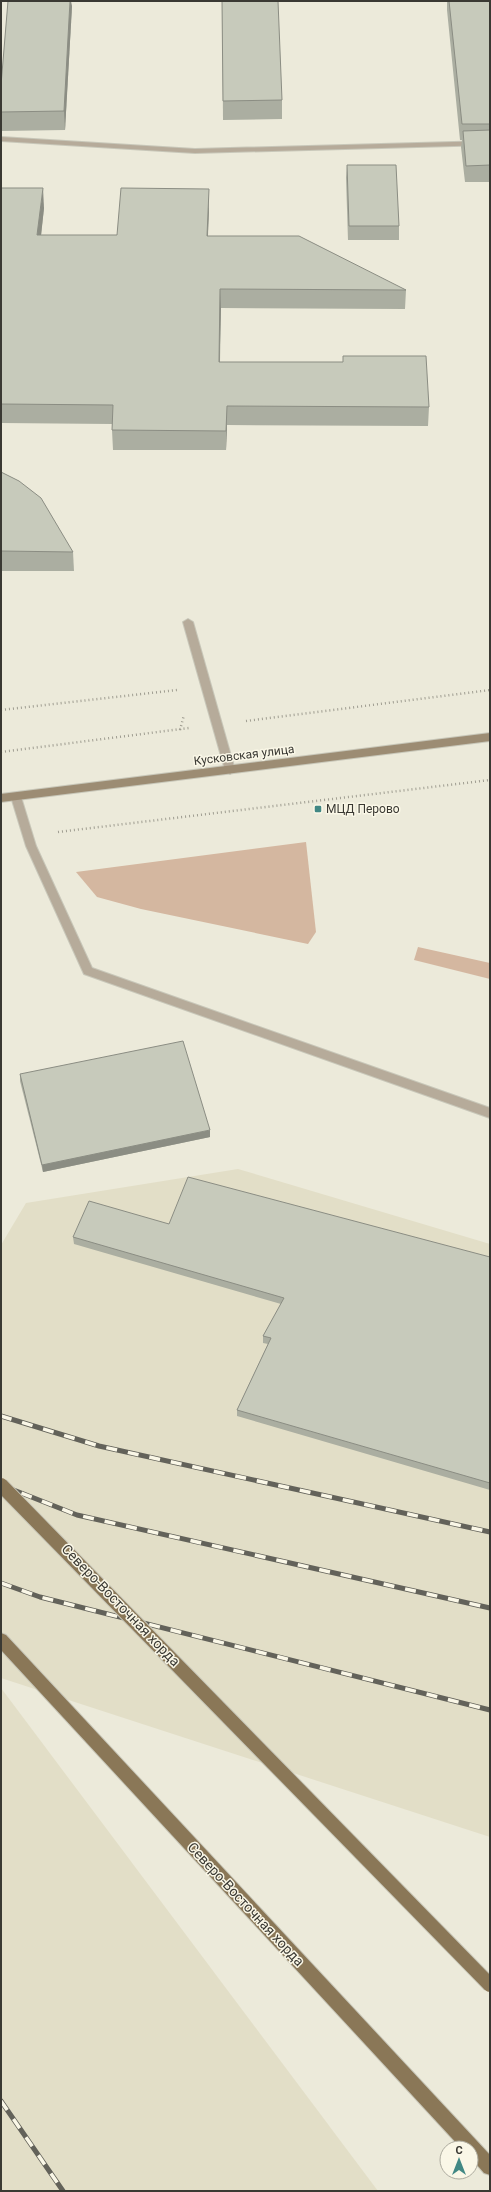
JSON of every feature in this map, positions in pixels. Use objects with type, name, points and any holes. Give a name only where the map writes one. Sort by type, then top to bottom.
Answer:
[{"type":"main road","name":"Северо-Восточная хорда","points":[[1,1485],[490,1985]]},
{"type":"main road","name":"Северо-Восточная хорда","points":[[1,1640],[490,2167]]},
{"type":"street","name":"Кусковская улица","points":[[1,798],[490,737]]},
{"type":"lane","points":[[1,139],[195,151],[490,143]]},
{"type":"lane","points":[[188,622],[230,770]]},
{"type":"lane","points":[[16,797],[28,836],[88,971],[490,1113]]},
{"type":"path","points":[[1,710],[182,690]]},
{"type":"path","points":[[180,730],[185,708]]},
{"type":"path","points":[[28,836],[490,780]]},
{"type":"shaded area","points":[[306,842],[316,932],[308,944],[141,909],[97,897],[76,872]]},
{"type":"shaded area","points":[[418,947],[490,963],[490,979],[414,960]]},
{"type":"shaded area","points":[[238,1169],[490,1244],[490,1837],[1,1678],[1,1245],[26,1203]]},
{"type":"shaded area","points":[[1,1688],[378,2191],[1,2191]]},
{"type":"building","points":[[8,1],[70,1],[64,111],[1,112],[1,85]]},
{"type":"building","points":[[222,1],[278,1],[282,100],[223,101]]},
{"type":"building","points":[[449,1],[490,1],[490,124],[462,124]]},
{"type":"building","points":[[490,130],[490,165],[466,166],[463,131]]},
{"type":"building","points":[[347,165],[396,165],[399,226],[349,226]]},
{"type":"building","points":[[1,188],[43,188],[37,235],[117,235],[121,188],[209,189],[207,236],[299,236],[406,290],[220,289],[219,362],[343,362],[343,356],[426,356],[429,407],[227,406],[226,431],[112,430],[113,405],[1,404]]},
{"type":"building","points":[[1,472],[19,481],[41,498],[73,552],[1,551]]},
{"type":"building","points":[[183,1041],[210,1130],[42,1165],[20,1074]]},
{"type":"building","points":[[188,1177],[490,1257],[490,1483],[237,1410],[271,1338],[263,1336],[284,1298],[73,1237],[89,1201],[169,1224]]},
{"type":"railway","points":[[1,1416],[99,1446],[490,1532]]},
{"type":"railway","points":[[1,1485],[77,1515],[490,1608]]},
{"type":"railway","points":[[1,1583],[40,1597],[490,1710]]},
{"type":"railway","points":[[1,2101],[63,2191]]},
{"type":"place","name":"МЦД Перово","points":[[318,809]]}]
